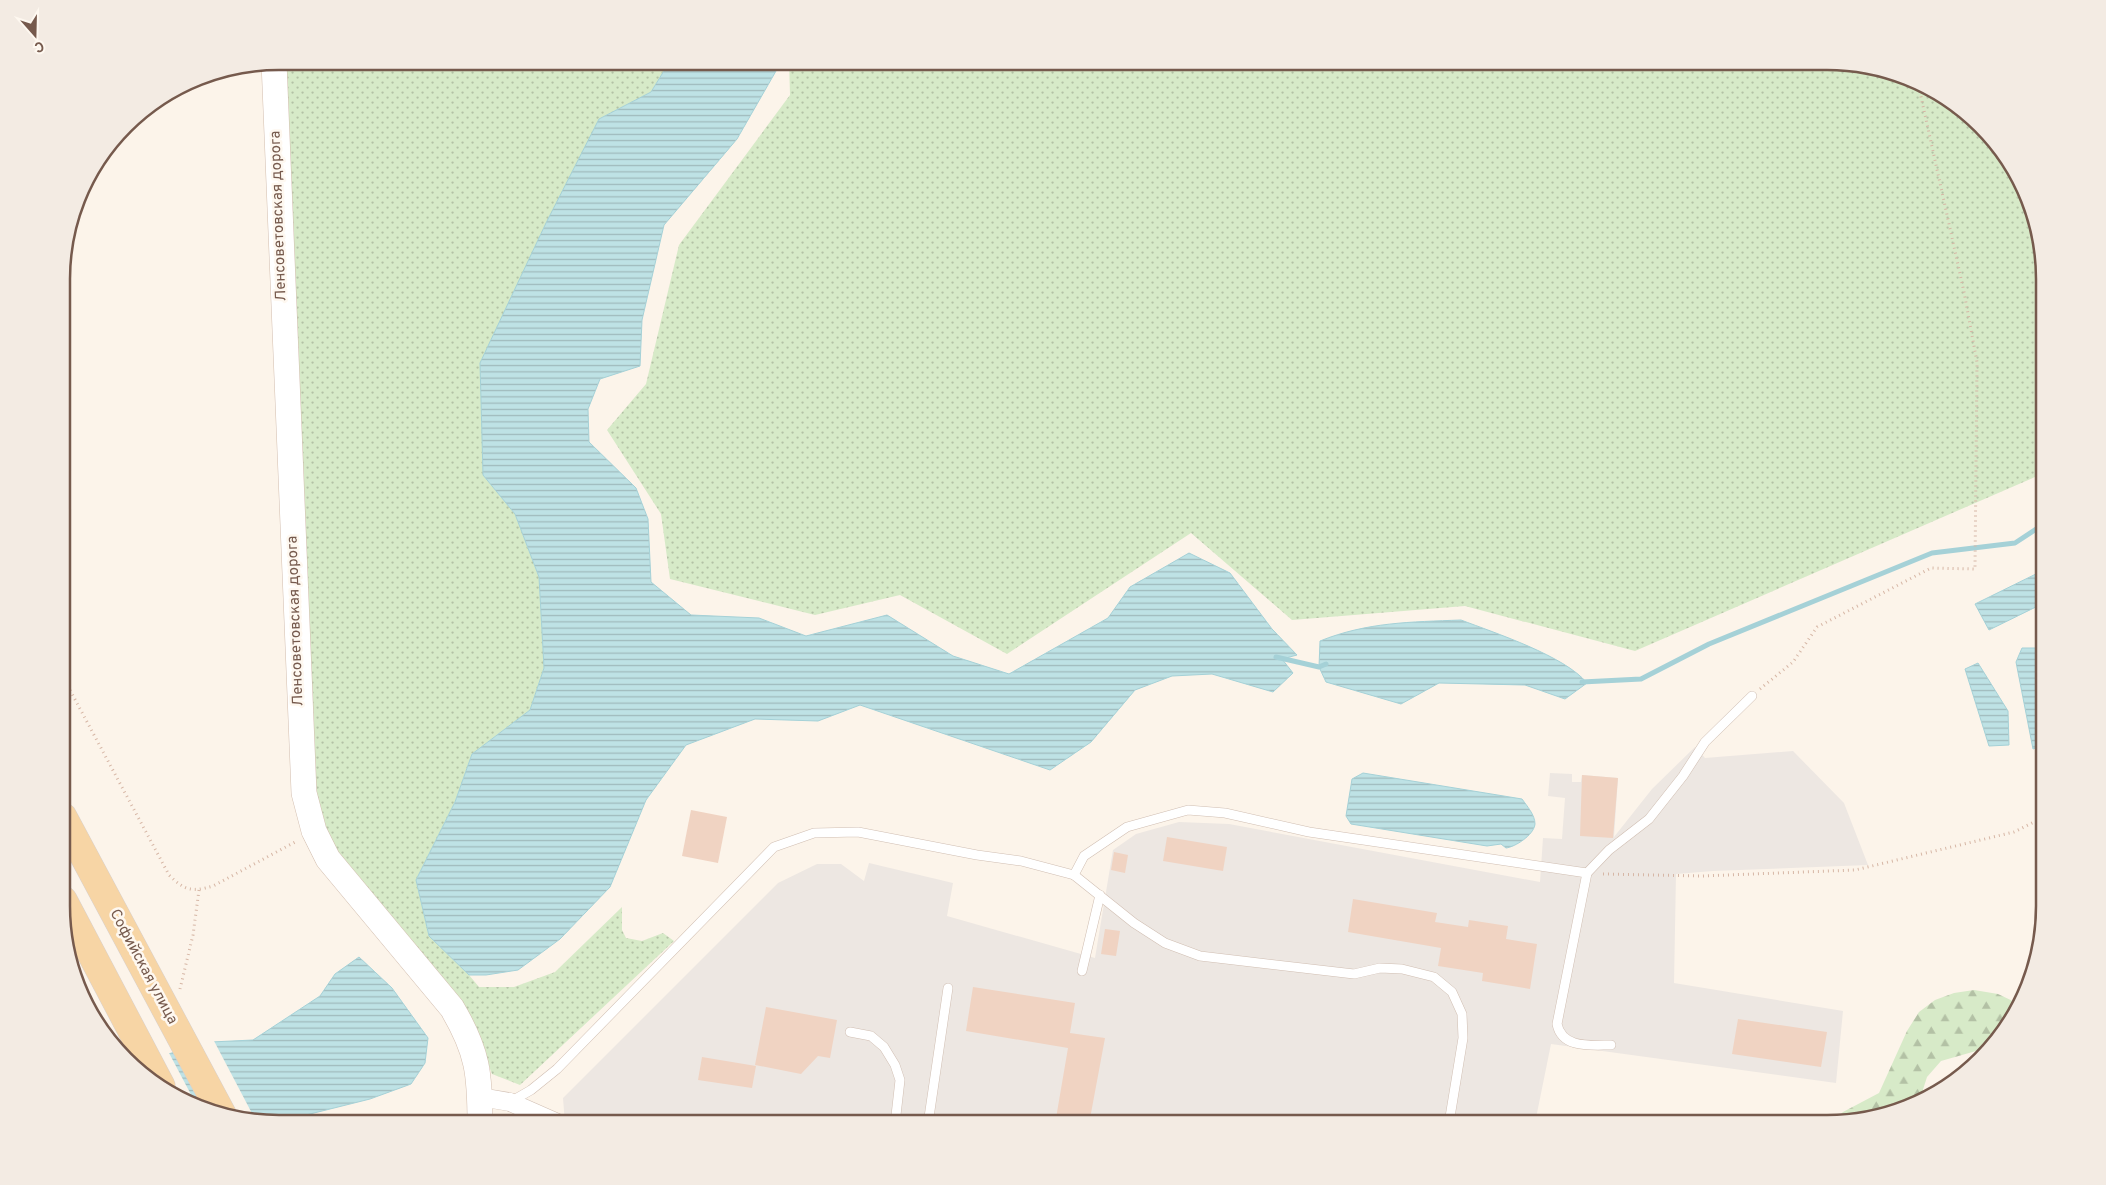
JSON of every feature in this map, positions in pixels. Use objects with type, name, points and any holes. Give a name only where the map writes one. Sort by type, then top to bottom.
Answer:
[{"type":"main road","name":"Софийская улица","points":[[70,829],[171,997],[219,1106]]},
{"type":"main road","points":[[70,913],[155,1074]]},
{"type":"street","name":"Ленсоветовская дорога","points":[[274,70],[304,793],[314,831],[328,859],[452,1008],[470,1042],[479,1071],[480,1115]]},
{"type":"street","points":[[480,1097],[510,1102],[540,1115]]},
{"type":"lane","points":[[1611,1045],[1586,1045],[1566,1040],[1559,1033],[1557,1024],[1587,873],[1609,850],[1649,819],[1683,776],[1705,742],[1752,696]]},
{"type":"lane","points":[[1074,875],[1084,856],[1127,828],[1188,810],[1226,813],[1309,832],[1587,873]]},
{"type":"lane","points":[[510,1102],[531,1090],[557,1069],[774,847],[814,833],[858,832],[977,855],[1021,861],[1074,875],[1134,923],[1165,943],[1200,956],[1354,974],[1380,968],[1402,969],[1434,977],[1452,992],[1462,1014],[1463,1038],[1450,1115]]},
{"type":"lane","points":[[1082,971],[1100,895]]},
{"type":"lane","points":[[929,1115],[948,988]]},
{"type":"lane","points":[[850,1032],[871,1036],[884,1047],[895,1064],[900,1080],[896,1115]]},
{"type":"path","points":[[1752,696],[1792,662],[1817,627],[1931,568],[1974,569],[1977,362],[1964,292],[1920,93]]},
{"type":"path","points":[[70,690],[169,876],[181,887],[199,890],[213,886],[314,831]]},
{"type":"path","points":[[1587,873],[1702,876],[1855,870],[2014,832],[2036,821]]},
{"type":"path","points":[[171,997],[193,935],[199,890]]},
{"type":"shaded area","points":[[1695,747],[1705,758],[1793,751],[1844,803],[1868,865],[1676,874],[1674,983],[1843,1011],[1836,1083],[1551,1044],[1537,1115],[564,1115],[563,1098],[778,883],[817,864],[841,864],[864,881],[869,863],[953,883],[947,916],[1095,958],[1113,850],[1136,834],[1179,822],[1229,824],[1540,882],[1543,838],[1562,839],[1565,798],[1548,796],[1550,773],[1572,774],[1572,782],[1581,782],[1582,775],[1618,778],[1614,837],[1652,789]]},
{"type":"green space","points":[[282,70],[664,70],[651,92],[599,119],[483,475],[515,514],[539,577],[544,668],[530,710],[472,754],[455,802],[416,880],[429,936],[479,987],[514,987],[555,972],[622,907],[622,930],[626,938],[642,941],[663,933],[674,941],[520,1085],[492,1074],[477,1036],[347,866],[323,829],[316,800]]},
{"type":"green space","points":[[789,70],[1841,70],[1881,77],[1907,86],[1931,98],[1965,122],[1984,141],[2001,163],[2020,199],[2029,225],[2036,265],[2036,477],[1635,651],[1465,606],[1292,620],[1191,533],[1007,654],[900,595],[815,615],[670,579],[661,514],[607,430],[646,384],[679,245],[790,95]]},
{"type":"green space","points":[[1974,990],[1998,994],[2013,1001],[2001,1022],[1978,1050],[1941,1061],[1927,1077],[1922,1091],[1881,1108],[1840,1115],[1879,1093],[1907,1031],[1919,1012],[1935,1000],[1954,993]]},
{"type":"water","points":[[664,70],[776,70],[737,139],[664,225],[642,320],[640,366],[600,379],[588,409],[589,442],[636,488],[648,519],[651,582],[691,615],[759,618],[806,636],[887,615],[953,656],[1009,674],[1108,618],[1130,587],[1189,553],[1230,573],[1272,629],[1297,655],[1282,659],[1293,673],[1273,692],[1212,674],[1172,676],[1135,690],[1091,742],[1050,770],[860,705],[818,721],[755,719],[686,745],[646,800],[610,887],[560,939],[518,970],[486,975],[469,975],[429,936],[416,880],[455,802],[472,754],[530,710],[544,668],[539,577],[515,514],[483,475],[480,363],[546,223],[599,119],[651,92]]},
{"type":"water","points":[[2036,574],[2036,607],[1989,630],[1975,604]]},
{"type":"water","points":[[1461,620],[1546,655],[1577,673],[1587,683],[1565,699],[1525,685],[1439,683],[1401,704],[1326,682],[1319,667],[1320,641],[1338,635],[1389,624]]},
{"type":"water","points":[[2022,648],[2036,648],[2036,748],[2033,749],[2016,662]]},
{"type":"water","points":[[1978,663],[2008,711],[2009,745],[1989,746],[1965,669]]},
{"type":"water","points":[[1363,773],[1522,799],[1534,817],[1534,828],[1524,840],[1506,848],[1501,844],[1487,846],[1351,824],[1346,816],[1352,779]]},
{"type":"water","points":[[359,957],[392,988],[428,1038],[425,1063],[411,1084],[370,1099],[306,1115],[265,1115],[225,1108],[199,1099],[174,1087],[140,1062],[211,1042],[253,1040],[320,996],[335,974]]},
{"type":"pier","points":[[213,1039],[252,1113],[225,1108],[198,1098],[172,1050]]},
{"type":"pier","points":[[168,1051],[191,1095],[163,1080],[137,1059]]},
{"type":"building","points":[[1582,775],[1618,778],[1613,838],[1580,836]]},
{"type":"building","points":[[691,810],[727,817],[718,863],[682,856]]},
{"type":"building","points":[[1167,837],[1227,847],[1223,871],[1163,861]]},
{"type":"building","points":[[1114,852],[1128,855],[1125,873],[1111,870]]},
{"type":"building","points":[[1353,899],[1437,913],[1435,922],[1468,927],[1469,920],[1508,926],[1506,939],[1537,944],[1530,989],[1482,981],[1483,973],[1438,966],[1441,948],[1348,932]]},
{"type":"building","points":[[1105,929],[1120,931],[1116,956],[1101,954]]},
{"type":"building","points":[[973,987],[1075,1003],[1070,1033],[1105,1038],[1091,1115],[1057,1115],[1068,1048],[966,1031]]},
{"type":"building","points":[[766,1007],[837,1020],[830,1058],[818,1056],[801,1074],[755,1065]]},
{"type":"building","points":[[1738,1019],[1827,1032],[1821,1067],[1732,1054]]},
{"type":"building","points":[[702,1057],[756,1066],[752,1088],[698,1080]]},
{"type":"waterway","points":[[1582,682],[1641,679],[1709,644],[1932,553],[2015,543],[2036,529]]},
{"type":"waterway","points":[[1276,657],[1319,667],[1326,664]]}]
